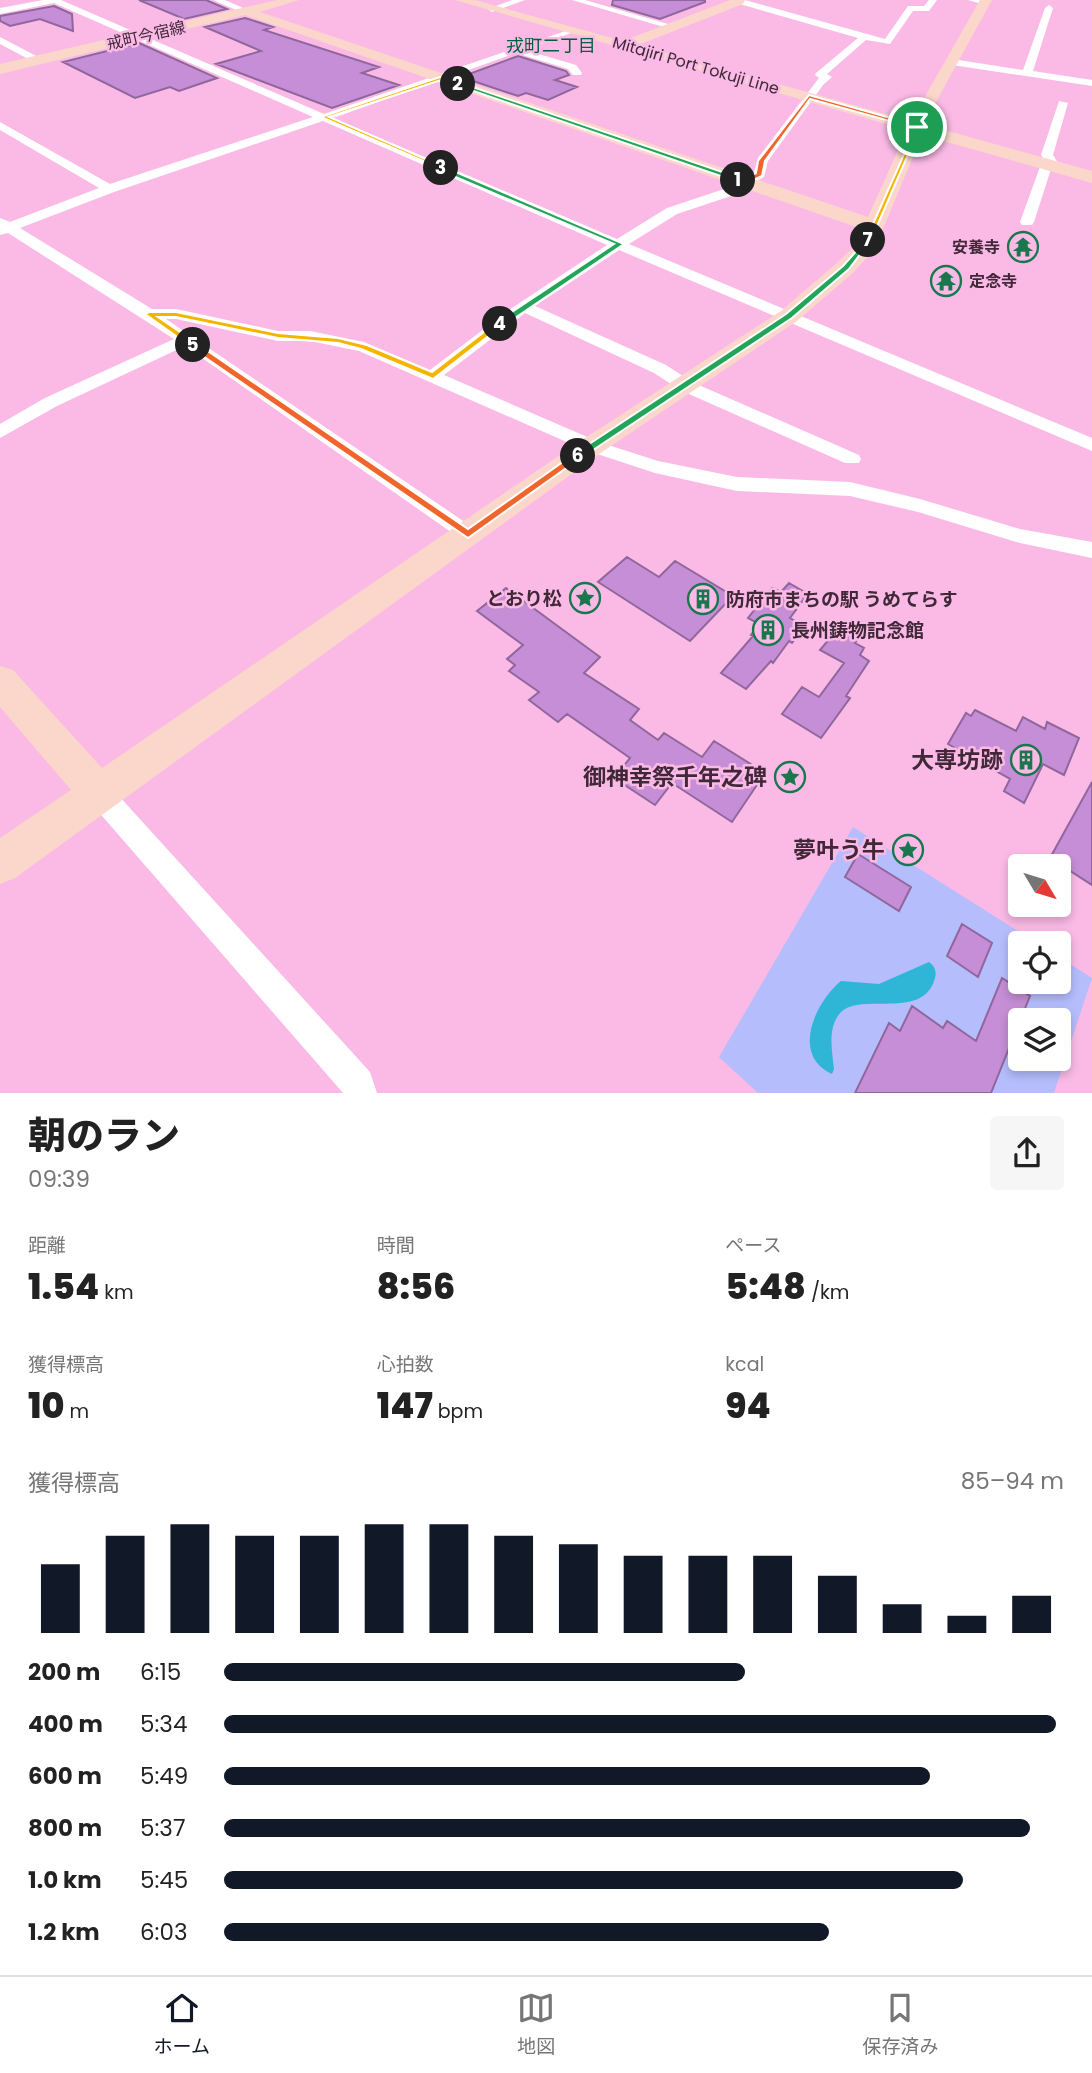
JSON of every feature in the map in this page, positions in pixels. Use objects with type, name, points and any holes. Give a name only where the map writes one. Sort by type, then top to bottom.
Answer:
[{"type":"street","points":[[0,11],[55,0],[1092,444]]},
{"type":"street","points":[[217,0],[874,226]]},
{"type":"street","name":"戒町今宿線","points":[[0,69],[293,0]]},
{"type":"street","name":"Mitajiri Port Tokuji Line","points":[[461,0],[1092,177]]},
{"type":"street","points":[[492,9],[521,0]]},
{"type":"street","points":[[576,0],[670,26]]},
{"type":"street","points":[[625,45],[738,0],[887,42],[911,8],[926,9],[933,0]]},
{"type":"street","points":[[0,863],[592,446],[789,316],[846,267],[864,248],[917,127],[981,1]]},
{"type":"street","points":[[1027,73],[1049,8]]},
{"type":"street","points":[[2,226],[442,78],[571,30]]},
{"type":"street","points":[[433,376],[524,307],[672,211],[729,192],[760,174],[762,161],[823,76],[864,37]]},
{"type":"street","points":[[0,40],[37,60]]},
{"type":"street","points":[[515,50],[572,67],[577,72]]},
{"type":"street","points":[[951,62],[1092,83]]},
{"type":"street","points":[[1027,222],[1050,165],[1047,155],[1063,103]]},
{"type":"street","points":[[0,125],[109,189]]},
{"type":"street","points":[[2,226],[149,314],[468,534]]},
{"type":"street","points":[[524,307],[660,369],[686,386],[852,459]]},
{"type":"street","points":[[149,314],[176,314],[278,336],[338,341],[364,347],[592,446],[655,467],[737,484],[850,489],[920,506],[1020,536],[1092,550]]},
{"type":"street","points":[[0,432],[51,402],[185,340]]},
{"type":"street","points":[[0,681],[358,1084],[360,1093]]},
{"type":"shaded area","points":[[853,827],[1018,931],[1008,931],[1008,994],[1071,994],[1071,965],[1092,978],[1071,1042],[1071,1008],[1008,1008],[1008,1071],[1061,1071],[1054,1093],[758,1093],[719,1057]]},
{"type":"shaded area","points":[[929,962],[935,970],[934,981],[927,993],[917,999],[904,1003],[862,1004],[841,1012],[832,1032],[832,1074],[819,1065],[812,1054],[811,1028],[823,1001],[841,981],[879,984]]},
{"type":"building","points":[[139,0],[206,0],[227,9],[184,19]]},
{"type":"building","points":[[613,0],[705,2],[660,19],[612,5]]},
{"type":"building","points":[[54,6],[72,14],[73,31],[40,19],[10,26],[0,21],[0,16]]},
{"type":"building","points":[[245,18],[273,27],[264,30],[379,67],[362,73],[399,85],[332,108],[216,64],[261,51],[205,27]]},
{"type":"building","points":[[139,43],[217,78],[179,91],[170,87],[135,98],[63,62]]},
{"type":"building","points":[[518,56],[566,71],[569,75],[555,80],[577,87],[548,100],[526,93],[518,96],[461,77]]},
{"type":"building","name":"防府市まちの駅 うめてらす","points":[[627,557],[659,577],[675,561],[733,596],[690,641],[598,582]]},
{"type":"building","points":[[789,583],[808,594],[790,618],[804,626],[792,643],[789,641],[773,663],[771,661],[746,689],[721,673],[753,636],[751,635],[759,624],[748,618],[772,588],[781,592]]},
{"type":"building","points":[[506,588],[600,657],[584,673],[639,709],[630,720],[658,740],[664,733],[702,757],[714,741],[765,773],[732,822],[672,783],[655,805],[614,778],[630,758],[567,714],[558,722],[529,700],[539,692],[509,671],[515,665],[507,659],[523,645],[477,611]]},
{"type":"building","points":[[842,624],[861,634],[855,643],[864,648],[860,655],[869,661],[846,696],[850,698],[821,738],[782,714],[802,687],[819,697],[844,663],[820,650]]},
{"type":"building","name":"大専坊跡","points":[[975,710],[1016,731],[1023,717],[1045,729],[1047,722],[1079,738],[1064,775],[1043,764],[1024,803],[1004,791],[1010,779],[948,744],[966,713],[971,716]]},
{"type":"building","points":[[1092,782],[1092,885],[1071,872],[1071,854],[1052,854]]},
{"type":"building","points":[[858,854],[911,887],[899,911],[845,877]]},
{"type":"building","points":[[962,924],[992,943],[978,977],[947,956]]},
{"type":"building","points":[[1002,978],[1008,982],[1008,994],[1030,996],[1025,1008],[1008,1008],[1008,1051],[991,1093],[855,1093],[889,1023],[900,1031],[912,1006],[943,1028],[947,1021],[976,1041]]},
{"type":"place","name":"安養寺","points":[[1023,247]]},
{"type":"place","name":"定念寺","points":[[946,281]]},
{"type":"place","name":"とおり松","points":[[585,598]]},
{"type":"place","name":"防府市まちの駅 うめてらす","points":[[703,599]]},
{"type":"place","name":"長州鋳物記念館","points":[[768,630]]},
{"type":"place","name":"大専坊跡","points":[[1026,760]]},
{"type":"place","name":"御神幸祭千年之碑","points":[[790,777]]},
{"type":"place","name":"夢叶う牛","points":[[908,850]]},
{"type":"district","name":"戎町二丁目","points":[[551,46]]},
{"type":"route","points":[[442,78],[745,182],[760,174],[762,161],[809,97],[917,127],[864,248],[846,267],[789,316],[592,446],[468,534],[149,314],[176,314],[278,336],[310,336],[338,341],[364,347],[433,376],[524,307],[620,244],[324,117],[442,78]]}]
